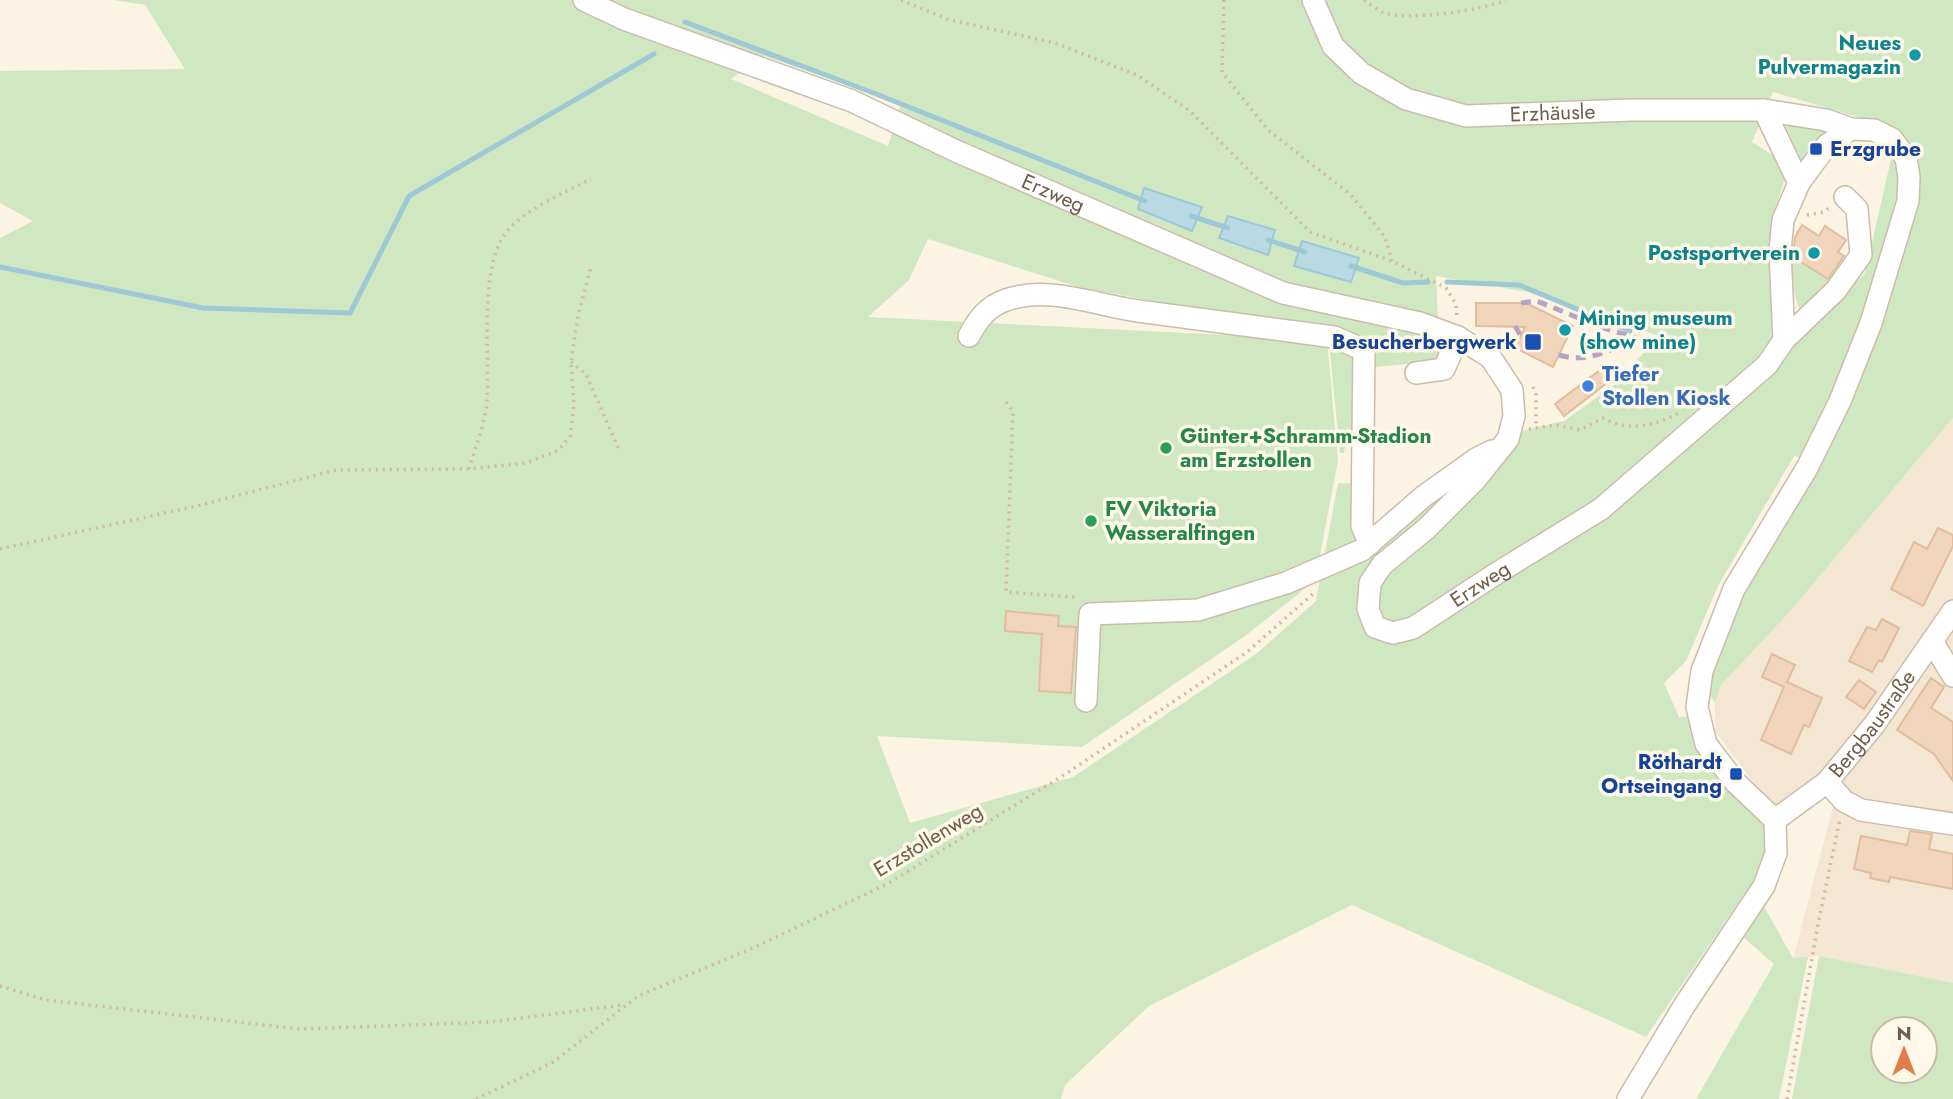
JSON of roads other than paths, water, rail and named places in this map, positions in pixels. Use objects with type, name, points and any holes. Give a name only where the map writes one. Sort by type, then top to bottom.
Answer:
[{"type":"street","name":"Erzweg","points":[[584,0],[624,19],[852,101],[956,151],[1283,293],[1420,323],[1458,337],[1492,358],[1512,390],[1514,416],[1507,439],[1476,479],[1426,529],[1382,565],[1370,583],[1368,609],[1376,627],[1393,633],[1413,628],[1601,509],[1767,365],[1784,340],[1836,290],[1861,255],[1857,209],[1845,197]]},
{"type":"street","name":"Erzhäusle","points":[[1313,0],[1333,46],[1361,73],[1406,100],[1466,116],[1631,110],[1764,110],[1826,120],[1851,129]]},
{"type":"street","points":[[1764,110],[1799,183]]},
{"type":"street","points":[[1628,1099],[1684,1006],[1764,886],[1776,853],[1775,820],[1735,782],[1706,744],[1697,707],[1702,671],[1734,589],[1807,468],[1840,401],[1871,323],[1908,201],[1909,177],[1906,158],[1892,139],[1874,130],[1851,129],[1827,145],[1799,183],[1783,220],[1780,251],[1784,340]]},
{"type":"street","points":[[969,336],[990,307],[1008,299],[1036,294],[1074,298],[1135,311],[1334,337],[1364,349],[1362,526],[1370,544]]},
{"type":"street","points":[[1416,373],[1444,369],[1458,337]]},
{"type":"street","points":[[1086,701],[1090,614],[1198,610],[1286,583],[1362,550],[1424,496],[1476,459],[1500,447]]},
{"type":"street","name":"Bergbaustraße","points":[[1775,820],[1827,782],[1874,725],[1953,611]]},
{"type":"street","points":[[1933,641],[1953,676]]},
{"type":"street","points":[[1827,782],[1843,801],[1861,810],[1953,824]]},
{"type":"water","points":[[1144,188],[1202,207],[1192,231],[1138,209]]},
{"type":"water","points":[[1228,216],[1275,230],[1268,255],[1219,238]]},
{"type":"water","points":[[1302,241],[1359,258],[1351,282],[1294,266]]},
{"type":"waterway","points":[[685,22],[871,92],[1145,201]]},
{"type":"waterway","points":[[0,267],[203,308],[350,313],[409,196],[654,54]]},
{"type":"waterway","points":[[1191,216],[1228,228]]},
{"type":"waterway","points":[[1268,240],[1305,252]]},
{"type":"waterway","points":[[1351,266],[1403,283],[1428,282]]},
{"type":"waterway","points":[[1447,282],[1519,285],[1630,331]]},
{"type":"railway","points":[[1521,303],[1537,301],[1603,328],[1637,338]]},
{"type":"railway","points":[[1515,326],[1521,336]]},
{"type":"railway","points":[[1559,355],[1580,358],[1590,356],[1638,338]]},
{"type":"place","name":"Neues Pulvermagazin","points":[[1915,55]]},
{"type":"place","name":"Erzgrube","points":[[1816,149]]},
{"type":"place","name":"Postsportverein","points":[[1814,253]]},
{"type":"place","name":"Mining museum (show mine)","points":[[1565,330]]},
{"type":"place","name":"Besucherbergwerk","points":[[1533,342]]},
{"type":"place","name":"Tiefer Stollen Kiosk","points":[[1588,386]]},
{"type":"place","name":"Günter+Schramm-Stadion am Erzstollen","points":[[1166,448]]},
{"type":"place","name":"FV Viktoria Wasseralfingen","points":[[1091,521]]},
{"type":"place","name":"Röthardt Ortseingang","points":[[1736,774]]}]
